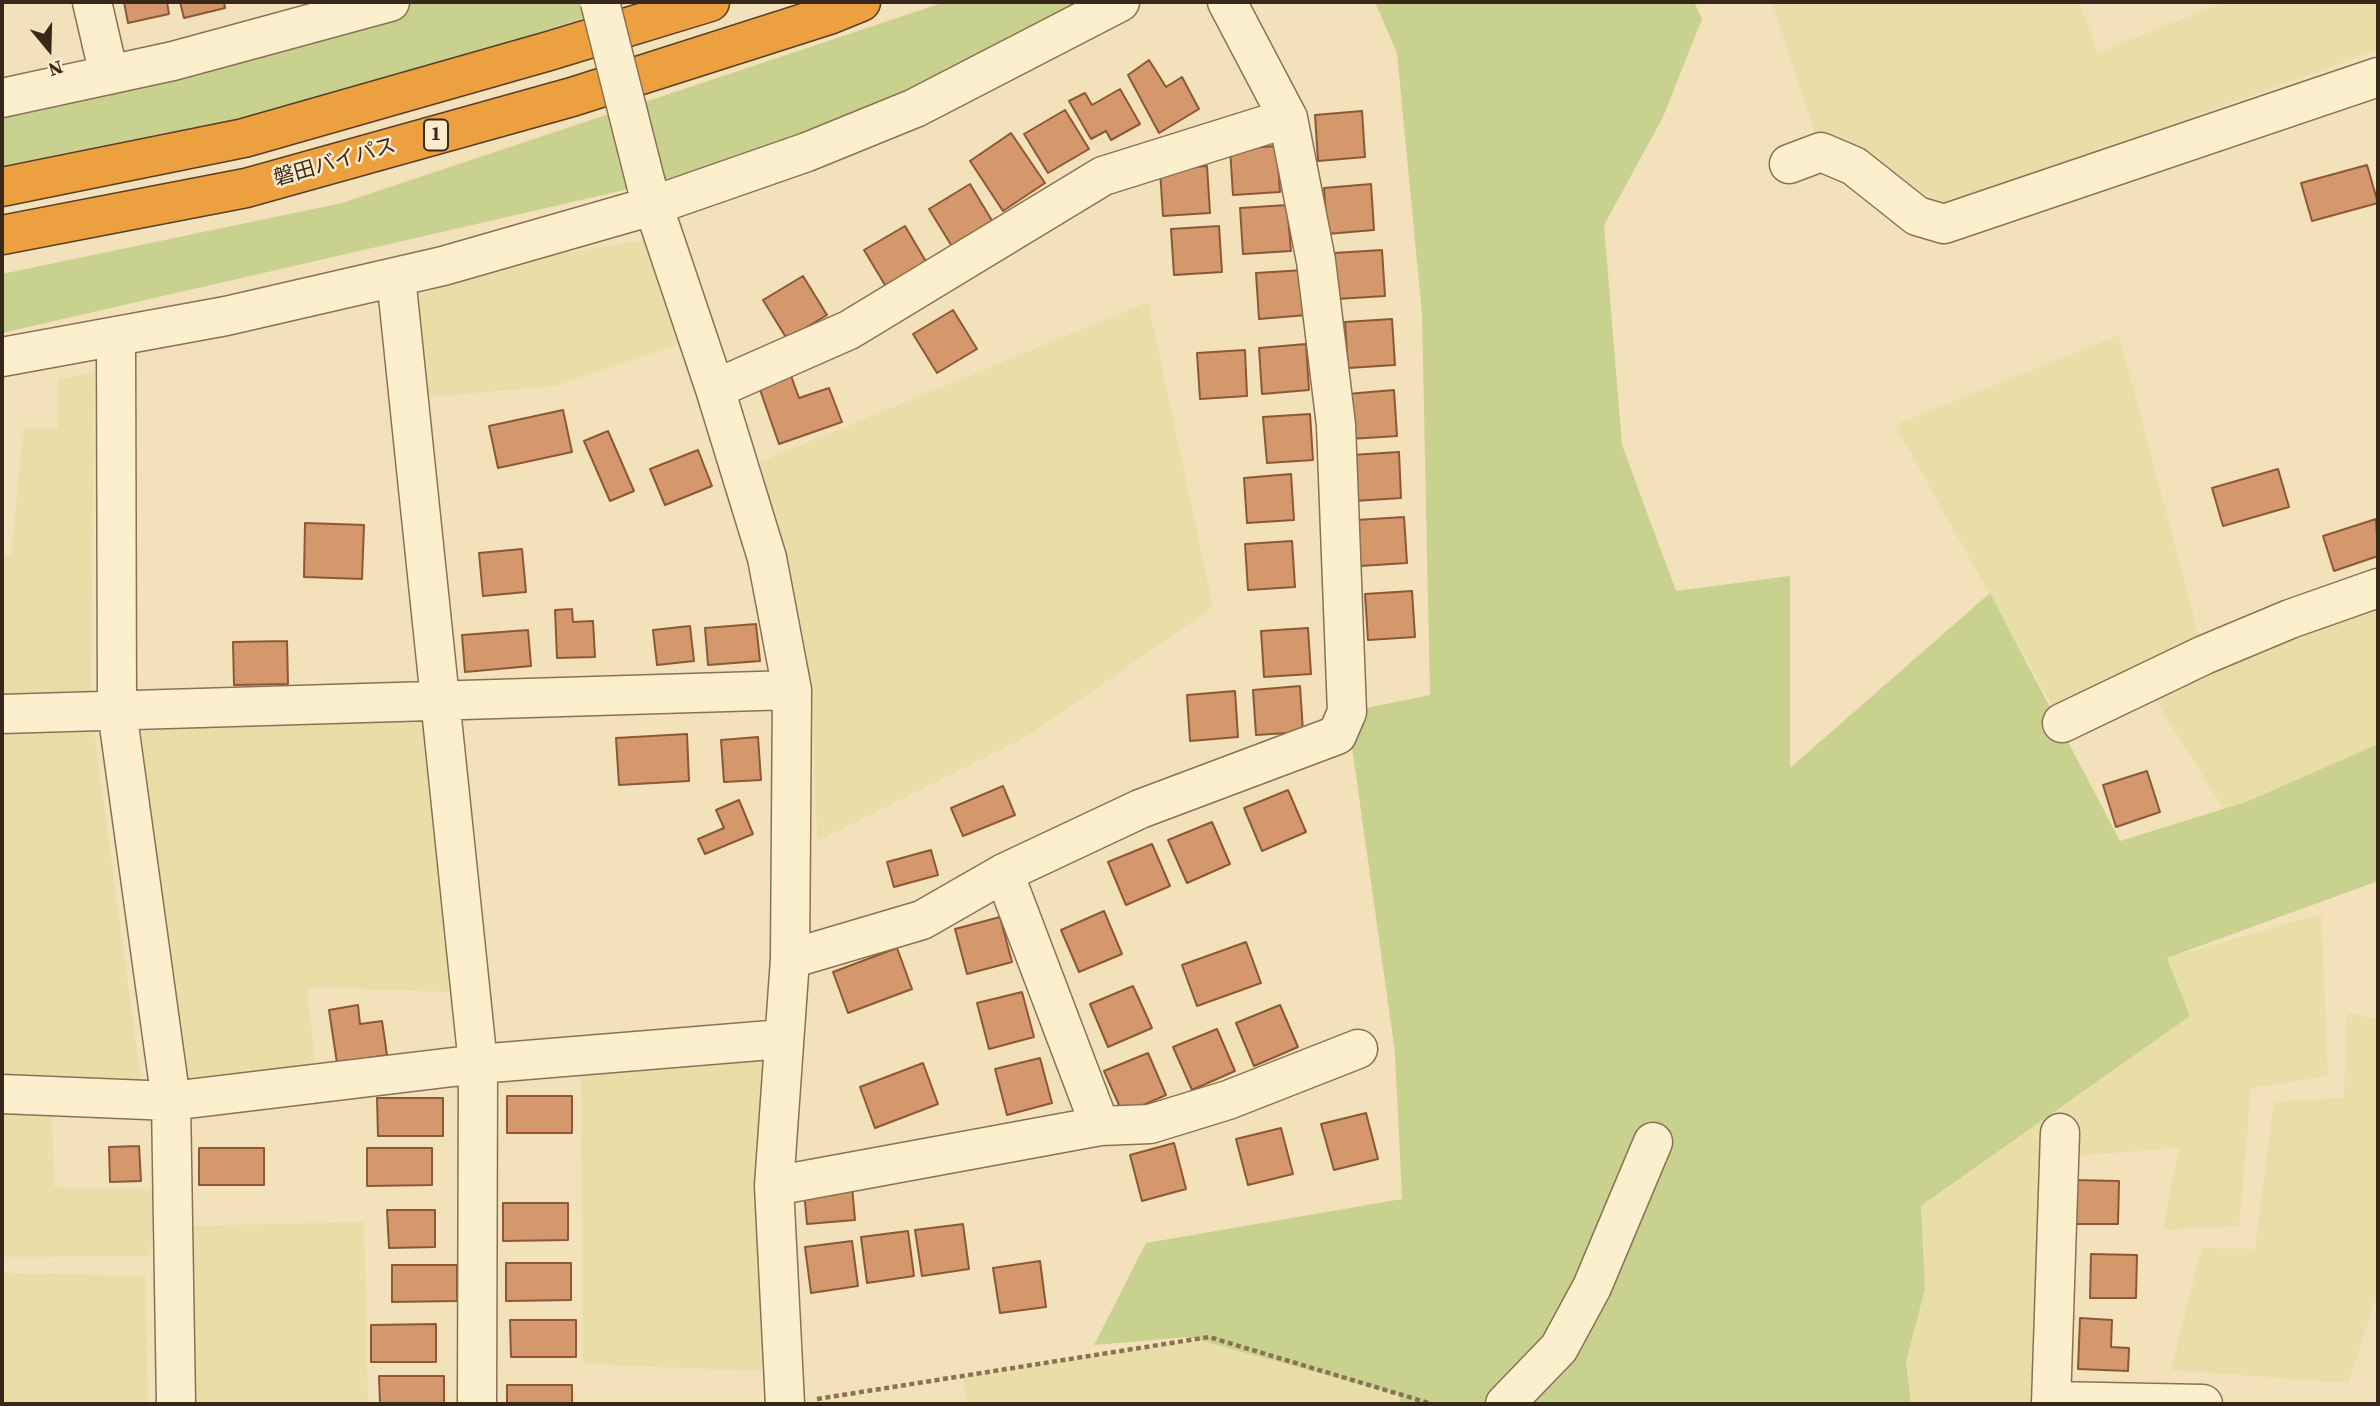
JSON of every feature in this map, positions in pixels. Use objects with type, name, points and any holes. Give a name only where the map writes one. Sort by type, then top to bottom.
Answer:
[{"type":"highway","points":[[2,187],[244,138],[536,55],[710,2]]},
{"type":"highway","name":"磐田バイパス","points":[[2,235],[246,188],[572,97],[829,15],[861,2]]},
{"type":"street","points":[[92,2],[109,75]]},
{"type":"street","points":[[2,98],[173,61],[390,2]]},
{"type":"street","points":[[600,2],[649,195],[715,389],[768,558],[792,690],[790,959],[774,1186],[785,1404]]},
{"type":"street","points":[[2,357],[226,316],[443,266],[649,195],[807,152],[915,108],[1120,2]]},
{"type":"street","points":[[790,959],[922,920],[1004,873],[1140,809],[1337,735],[1347,712],[1336,425],[1316,261],[1288,118],[1227,2]]},
{"type":"street","points":[[1789,164],[1821,152],[1854,166],[1917,216],[1944,224],[2378,77]]},
{"type":"street","points":[[715,389],[849,330],[1103,176],[1288,118]]},
{"type":"street","points":[[397,277],[478,1064],[477,1404]]},
{"type":"street","points":[[116,336],[117,711],[171,1101],[176,1404]]},
{"type":"street","points":[[2062,723],[2204,655],[2290,619],[2378,588]]},
{"type":"street","points":[[2,714],[792,690]]},
{"type":"street","points":[[1004,873],[1100,1126]]},
{"type":"street","points":[[2,1094],[171,1101],[478,1064],[783,1039]]},
{"type":"street","points":[[774,1186],[1100,1126],[1150,1124],[1228,1100],[1358,1049]]},
{"type":"street","points":[[2060,1133],[2051,1403],[2203,1404]]},
{"type":"street","points":[[1505,1404],[1559,1348],[1592,1287],[1653,1142]]},
{"type":"path","points":[[785,1404],[1209,1337],[1432,1404]]},
{"type":"shaded area","points":[[1772,2],[2079,2],[2098,53],[2225,2],[2378,2],[2378,50],[1917,216],[1821,152]]},
{"type":"shaded area","points":[[651,239],[681,344],[555,386],[426,397],[412,296],[547,256]]},
{"type":"shaded area","points":[[1148,302],[1213,607],[1029,735],[817,841],[812,684],[760,462]]},
{"type":"shaded area","points":[[2119,335],[2204,655],[2378,583],[2378,744],[2225,811],[2145,683],[2062,723],[1895,425]]},
{"type":"shaded area","points":[[94,373],[91,692],[2,697],[2,555],[11,555],[24,429],[58,429],[58,379]]},
{"type":"shaded area","points":[[426,713],[452,992],[307,987],[316,1072],[183,1080],[140,725]]},
{"type":"shaded area","points":[[94,731],[142,1088],[2,1084],[2,733]]},
{"type":"shaded area","points":[[2321,914],[2328,1076],[2251,1088],[2239,1226],[2163,1230],[2179,1148],[2059,1157],[2050,1404],[1911,1404],[1906,1362],[1925,1289],[1921,1207],[2190,1016],[2167,958]]},
{"type":"shaded area","points":[[2347,1013],[2378,1019],[2378,1292],[2348,1383],[2171,1370],[2202,1248],[2255,1249],[2274,1102],[2344,1098]]},
{"type":"shaded area","points":[[763,1057],[757,1173],[762,1371],[583,1364],[581,1071]]},
{"type":"shaded area","points":[[2,1110],[52,1114],[54,1187],[154,1189],[151,1256],[2,1257]]},
{"type":"shaded area","points":[[364,1222],[368,1404],[195,1404],[191,1226]]},
{"type":"shaded area","points":[[2,1273],[145,1276],[148,1404],[4,1404]]},
{"type":"shaded area","points":[[1209,1337],[1401,1395],[1400,1404],[967,1404],[963,1376]]},
{"type":"green space","points":[[341,2],[634,2],[155,156],[2,184],[2,96]]},
{"type":"green space","points":[[945,2],[1100,2],[1015,56],[729,166],[2,333],[2,274],[342,203]]},
{"type":"green space","points":[[1375,2],[1694,2],[1702,19],[1663,117],[1604,225],[1622,445],[1676,591],[1790,576],[1790,768],[1990,593],[2120,841],[2246,802],[2378,744],[2378,881],[2167,958],[2190,1016],[1921,1206],[1925,1289],[1906,1362],[1911,1404],[1400,1404],[1400,1395],[1188,1337],[1094,1345],[1146,1243],[1402,1199],[1395,1052],[1347,712],[1430,695],[1422,314],[1397,53]]},
{"type":"building","points":[[124,2],[167,2],[169,14],[128,23]]},
{"type":"building","points":[[180,2],[224,2],[225,8],[184,18]]},
{"type":"building","points":[[1149,60],[1166,87],[1182,77],[1199,109],[1159,133],[1128,75]]},
{"type":"building","points":[[1120,89],[1140,124],[1111,140],[1106,131],[1091,139],[1069,101],[1085,93],[1092,105]]},
{"type":"building","points":[[1065,110],[1089,149],[1048,173],[1024,134]]},
{"type":"building","points":[[1362,111],[1365,157],[1318,161],[1315,115]]},
{"type":"building","points":[[1011,133],[1045,183],[1003,211],[970,161]]},
{"type":"building","points":[[1277,146],[1280,192],[1233,195],[1230,149]]},
{"type":"building","points":[[2367,165],[2378,203],[2312,221],[2301,183]]},
{"type":"building","points":[[1207,166],[1210,213],[1163,216],[1160,170]]},
{"type":"building","points":[[970,184],[994,224],[953,248],[929,209]]},
{"type":"building","points":[[1371,184],[1374,230],[1327,234],[1324,188]]},
{"type":"building","points":[[1287,205],[1291,251],[1243,254],[1240,208]]},
{"type":"building","points":[[905,226],[928,265],[888,290],[864,250]]},
{"type":"building","points":[[1219,226],[1222,272],[1174,275],[1171,229]]},
{"type":"building","points":[[1382,250],[1385,296],[1337,299],[1334,253]]},
{"type":"building","points":[[1304,270],[1307,315],[1259,319],[1256,273]]},
{"type":"building","points":[[803,276],[827,315],[787,339],[763,300]]},
{"type":"building","points":[[953,310],[977,349],[937,373],[913,334]]},
{"type":"building","points":[[1392,319],[1395,365],[1348,368],[1345,322]]},
{"type":"building","points":[[1306,344],[1309,390],[1262,394],[1259,348]]},
{"type":"building","points":[[1245,350],[1247,396],[1200,399],[1197,353]]},
{"type":"building","points":[[790,373],[799,398],[829,388],[842,422],[779,444],[758,384]]},
{"type":"building","points":[[1394,390],[1397,436],[1350,439],[1347,394]]},
{"type":"building","points":[[563,410],[572,452],[498,468],[489,426]]},
{"type":"building","points":[[1310,414],[1313,460],[1267,463],[1263,417]]},
{"type":"building","points":[[608,431],[634,491],[610,501],[584,441]]},
{"type":"building","points":[[698,450],[712,486],[665,505],[650,469]]},
{"type":"building","points":[[1399,452],[1401,498],[1354,501],[1351,455]]},
{"type":"building","points":[[2278,469],[2289,507],[2223,526],[2212,488]]},
{"type":"building","points":[[1291,474],[1294,520],[1247,523],[1244,478]]},
{"type":"building","points":[[1404,517],[1407,563],[1360,566],[1356,520]]},
{"type":"building","points":[[2376,519],[2378,556],[2334,571],[2323,536]]},
{"type":"building","points":[[305,523],[364,525],[362,579],[304,577]]},
{"type":"building","points":[[1292,541],[1295,587],[1248,590],[1245,544]]},
{"type":"building","points":[[522,549],[526,592],[483,596],[479,553]]},
{"type":"building","points":[[1412,591],[1415,637],[1368,640],[1365,594]]},
{"type":"building","points":[[572,609],[573,622],[593,621],[595,657],[557,658],[555,610]]},
{"type":"building","points":[[756,624],[760,661],[708,665],[705,628]]},
{"type":"building","points":[[690,626],[694,661],[657,665],[653,630]]},
{"type":"building","points":[[1308,628],[1311,674],[1264,677],[1261,631]]},
{"type":"building","points":[[528,630],[531,666],[465,672],[462,635]]},
{"type":"building","points":[[287,641],[288,684],[234,685],[233,642]]},
{"type":"building","points":[[1300,686],[1303,732],[1256,735],[1253,690]]},
{"type":"building","points":[[1235,691],[1238,737],[1190,741],[1187,695]]},
{"type":"building","points":[[687,734],[689,781],[619,785],[616,738]]},
{"type":"building","points":[[758,737],[761,780],[724,782],[721,740]]},
{"type":"building","points":[[2147,771],[2160,812],[2116,827],[2103,785]]},
{"type":"building","points":[[1003,786],[1015,815],[963,836],[951,808]]},
{"type":"building","points":[[1288,790],[1306,832],[1262,851],[1244,808]]},
{"type":"building","points":[[739,800],[753,834],[705,854],[698,839],[724,828],[716,810]]},
{"type":"building","points":[[1212,822],[1230,864],[1187,883],[1168,840]]},
{"type":"building","points":[[1152,844],[1170,886],[1126,905],[1108,862]]},
{"type":"building","points":[[931,850],[938,875],[894,887],[887,862]]},
{"type":"building","points":[[1104,911],[1122,954],[1079,972],[1061,930]]},
{"type":"building","points":[[1000,917],[1012,962],[967,974],[955,929]]},
{"type":"building","points":[[1246,942],[1261,983],[1197,1006],[1182,965]]},
{"type":"building","points":[[897,948],[912,989],[848,1013],[833,972]]},
{"type":"building","points":[[1133,986],[1152,1028],[1108,1047],[1090,1004]]},
{"type":"building","points":[[1022,992],[1034,1037],[989,1049],[977,1003]]},
{"type":"building","points":[[358,1005],[360,1024],[382,1021],[387,1055],[337,1063],[329,1010]]},
{"type":"building","points":[[1280,1005],[1298,1047],[1254,1066],[1236,1023]]},
{"type":"building","points":[[1217,1029],[1235,1071],[1192,1090],[1173,1047]]},
{"type":"building","points":[[1148,1053],[1166,1095],[1123,1114],[1104,1071]]},
{"type":"building","points":[[1040,1058],[1052,1103],[1007,1115],[995,1069]]},
{"type":"building","points":[[923,1063],[938,1104],[875,1128],[860,1087]]},
{"type":"building","points":[[507,1096],[572,1096],[572,1133],[507,1133]]},
{"type":"building","points":[[377,1098],[443,1098],[443,1136],[378,1136]]},
{"type":"building","points":[[1366,1113],[1378,1159],[1334,1170],[1321,1124]]},
{"type":"building","points":[[1281,1128],[1293,1174],[1248,1185],[1236,1139]]},
{"type":"building","points":[[1174,1143],[1186,1189],[1142,1201],[1130,1155]]},
{"type":"building","points":[[139,1146],[141,1181],[110,1182],[109,1147]]},
{"type":"building","points":[[199,1148],[264,1148],[264,1185],[199,1185]]},
{"type":"building","points":[[367,1148],[432,1148],[432,1185],[367,1186]]},
{"type":"building","points":[[2073,1180],[2119,1181],[2118,1224],[2072,1224]]},
{"type":"building","points":[[852,1186],[855,1220],[807,1224],[804,1191]]},
{"type":"building","points":[[503,1203],[568,1203],[568,1240],[503,1241]]},
{"type":"building","points":[[387,1210],[435,1210],[435,1247],[389,1248]]},
{"type":"building","points":[[963,1224],[969,1269],[922,1276],[915,1230]]},
{"type":"building","points":[[908,1231],[914,1276],[867,1283],[861,1237]]},
{"type":"building","points":[[852,1241],[858,1286],[811,1293],[805,1247]]},
{"type":"building","points":[[2091,1254],[2137,1255],[2136,1298],[2090,1298]]},
{"type":"building","points":[[1040,1261],[1046,1307],[1000,1313],[993,1268]]},
{"type":"building","points":[[506,1263],[571,1263],[571,1300],[506,1301]]},
{"type":"building","points":[[392,1265],[457,1265],[457,1301],[392,1302]]},
{"type":"building","points":[[2080,1318],[2112,1320],[2111,1347],[2129,1348],[2128,1371],[2078,1369]]},
{"type":"building","points":[[510,1320],[576,1320],[576,1357],[511,1357]]},
{"type":"building","points":[[436,1324],[436,1362],[371,1362],[371,1325]]},
{"type":"building","points":[[379,1376],[444,1376],[444,1404],[380,1404]]},
{"type":"building","points":[[507,1385],[572,1385],[572,1404],[507,1404]]}]
